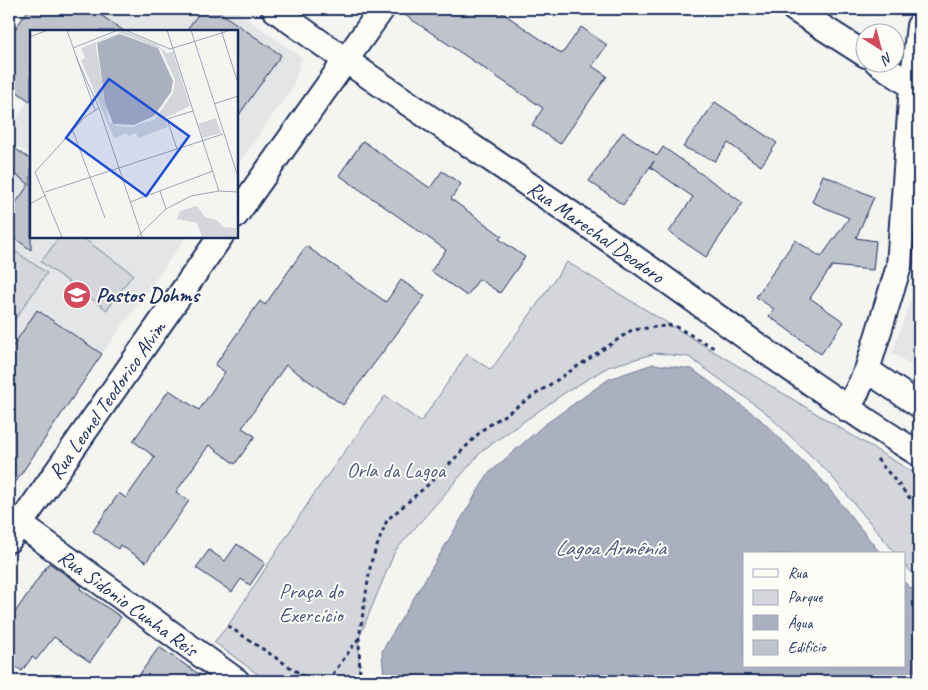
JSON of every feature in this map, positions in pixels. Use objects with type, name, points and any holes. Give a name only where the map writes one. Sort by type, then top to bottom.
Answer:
[{"type":"street","name":"Rua Marechal Deodoro","points":[[274,9],[344,61],[602,235],[848,410],[919,454]]},
{"type":"street","points":[[238,212],[382,9]]},
{"type":"street","points":[[794,9],[856,49]]},
{"type":"street","points":[[848,410],[867,370],[899,266],[912,86],[919,26]]},
{"type":"street","points":[[891,72],[912,86]]},
{"type":"street","name":"Rua Leonel Teodorico Alvim","points":[[14,532],[221,238]]},
{"type":"street","points":[[867,370],[919,405]]},
{"type":"street","name":"Rua Sidonio Cunha Reis","points":[[14,532],[237,681]]},
{"type":"path","points":[[360,681],[359,638],[371,562],[387,520],[437,477],[482,430],[632,330],[673,325],[716,348]]},
{"type":"path","points":[[876,458],[919,509]]},
{"type":"path","points":[[228,626],[311,681]]},
{"type":"path","points":[[328,681],[359,638]]},
{"type":"shaded area","name":"Pastos Dohms","points":[[28,9],[234,9],[302,58],[292,88],[238,164],[238,30],[30,30],[30,238],[186,238],[102,354],[9,492],[9,181],[28,154],[9,141],[9,128],[27,102],[9,89],[9,36]]},
{"type":"shaded area","points":[[919,277],[919,371],[892,353]]},
{"type":"green space","points":[[59,238],[83,238],[133,274],[107,310],[41,262]]},
{"type":"green space","points":[[9,247],[47,273],[9,328]]},
{"type":"green space","name":"Orla da Lagoa","points":[[567,262],[919,476],[919,580],[906,566],[906,552],[894,552],[828,472],[764,411],[689,357],[656,353],[608,367],[563,394],[483,450],[395,551],[359,638],[359,681],[267,681],[214,642],[228,626],[316,491],[385,396],[421,422],[467,354],[491,370]]},
{"type":"water","name":"Lagoa Armênia","points":[[653,364],[692,369],[759,418],[822,480],[879,552],[743,552],[743,668],[906,668],[906,584],[919,595],[919,681],[384,681],[382,651],[488,474],[544,425],[609,379]]},
{"type":"building","points":[[29,9],[92,9],[123,30],[30,30],[30,101],[9,86],[9,38]]},
{"type":"building","points":[[202,9],[215,9],[281,55],[238,116],[238,30],[187,30]]},
{"type":"building","points":[[396,9],[497,9],[562,54],[581,27],[607,45],[592,66],[607,76],[560,144],[532,125],[543,108]]},
{"type":"building","points":[[715,102],[777,143],[761,166],[728,143],[715,161],[683,147]]},
{"type":"building","points":[[623,132],[657,156],[663,147],[743,203],[706,257],[669,232],[693,197],[650,167],[654,161],[623,205],[589,181]]},
{"type":"building","points":[[363,141],[430,188],[442,171],[461,184],[451,199],[502,236],[499,239],[525,257],[500,293],[479,279],[467,296],[431,271],[446,250],[339,175]]},
{"type":"building","points":[[9,144],[30,159],[31,250],[9,234],[9,213],[29,184],[9,170]]},
{"type":"building","points":[[823,175],[874,197],[856,238],[876,241],[873,270],[832,266],[810,298],[844,322],[821,354],[769,316],[774,309],[756,297],[795,240],[821,257],[849,218],[812,202]]},
{"type":"building","points":[[306,246],[386,302],[401,280],[425,296],[343,405],[286,365],[242,428],[255,436],[235,464],[209,445],[176,492],[189,501],[146,562],[120,545],[118,549],[93,531],[119,493],[126,498],[155,457],[133,441],[169,390],[199,410],[225,372],[215,365],[260,301],[265,305]]},
{"type":"building","points":[[37,310],[102,354],[9,492],[9,352]]},
{"type":"building","points":[[237,544],[265,563],[250,585],[241,579],[232,592],[196,568],[209,550],[225,561]]},
{"type":"building","points":[[49,563],[82,586],[80,589],[121,617],[90,662],[54,637],[36,660],[32,657],[22,671],[9,662],[9,621]]},
{"type":"building","points":[[159,647],[209,681],[135,681]]},
{"type":"place","name":"Pastos Dohms","points":[[77,295]]},
{"type":"park label","name":"Praça do Exercício","points":[[311,603]]}]
